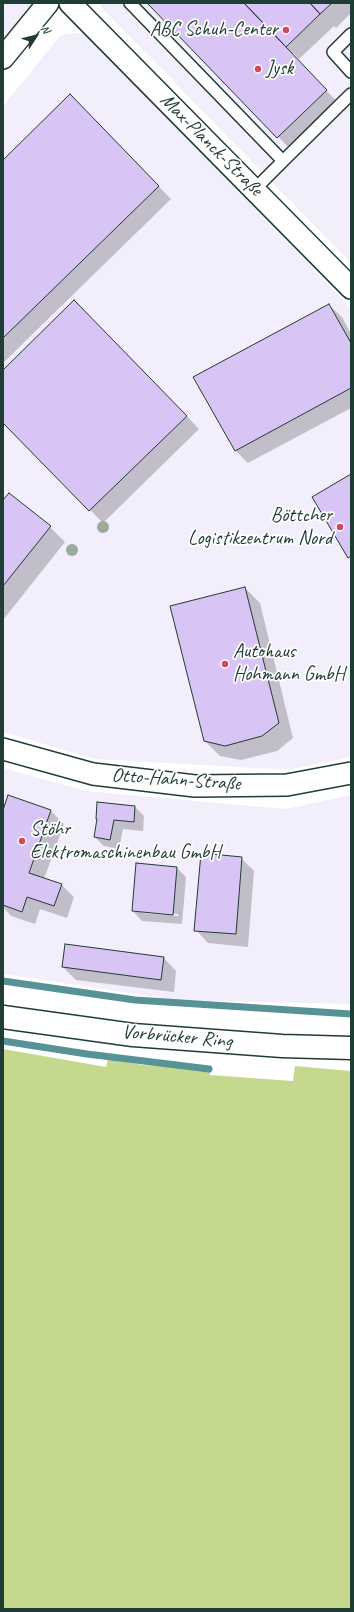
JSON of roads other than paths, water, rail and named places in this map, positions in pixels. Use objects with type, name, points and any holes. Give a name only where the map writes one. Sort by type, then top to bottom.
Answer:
[{"type":"main road","name":"Vorbrücker Ring","points":[[3,1017],[133,1035],[282,1046],[351,1048]]},
{"type":"street","points":[[3,58],[48,3]]},
{"type":"street","name":"Max-Planck-Straße","points":[[70,3],[351,288]]},
{"type":"street","name":"Otto-Hahn-Straße","points":[[3,749],[93,774],[195,786],[287,785],[351,773]]},
{"type":"lane","points":[[130,3],[283,161]]},
{"type":"lane","points":[[351,34],[333,52],[351,72]]},
{"type":"lane","points":[[254,190],[351,94]]},
{"type":"waterway","points":[[3,981],[135,1000],[351,1014]]},
{"type":"waterway","points":[[3,1041],[87,1054],[209,1069]]},
{"type":"place","name":"ABC Schuh-Center","points":[[286,30]]},
{"type":"place","name":"Jysk","points":[[258,69]]},
{"type":"place","name":"Böttcher Logistikzentrum Nord","points":[[340,527]]},
{"type":"place","name":"Autohaus Hohmann GmbH","points":[[225,664]]},
{"type":"place","name":"Stöhr Elektromaschinenbau GmbH","points":[[22,841]]}]
